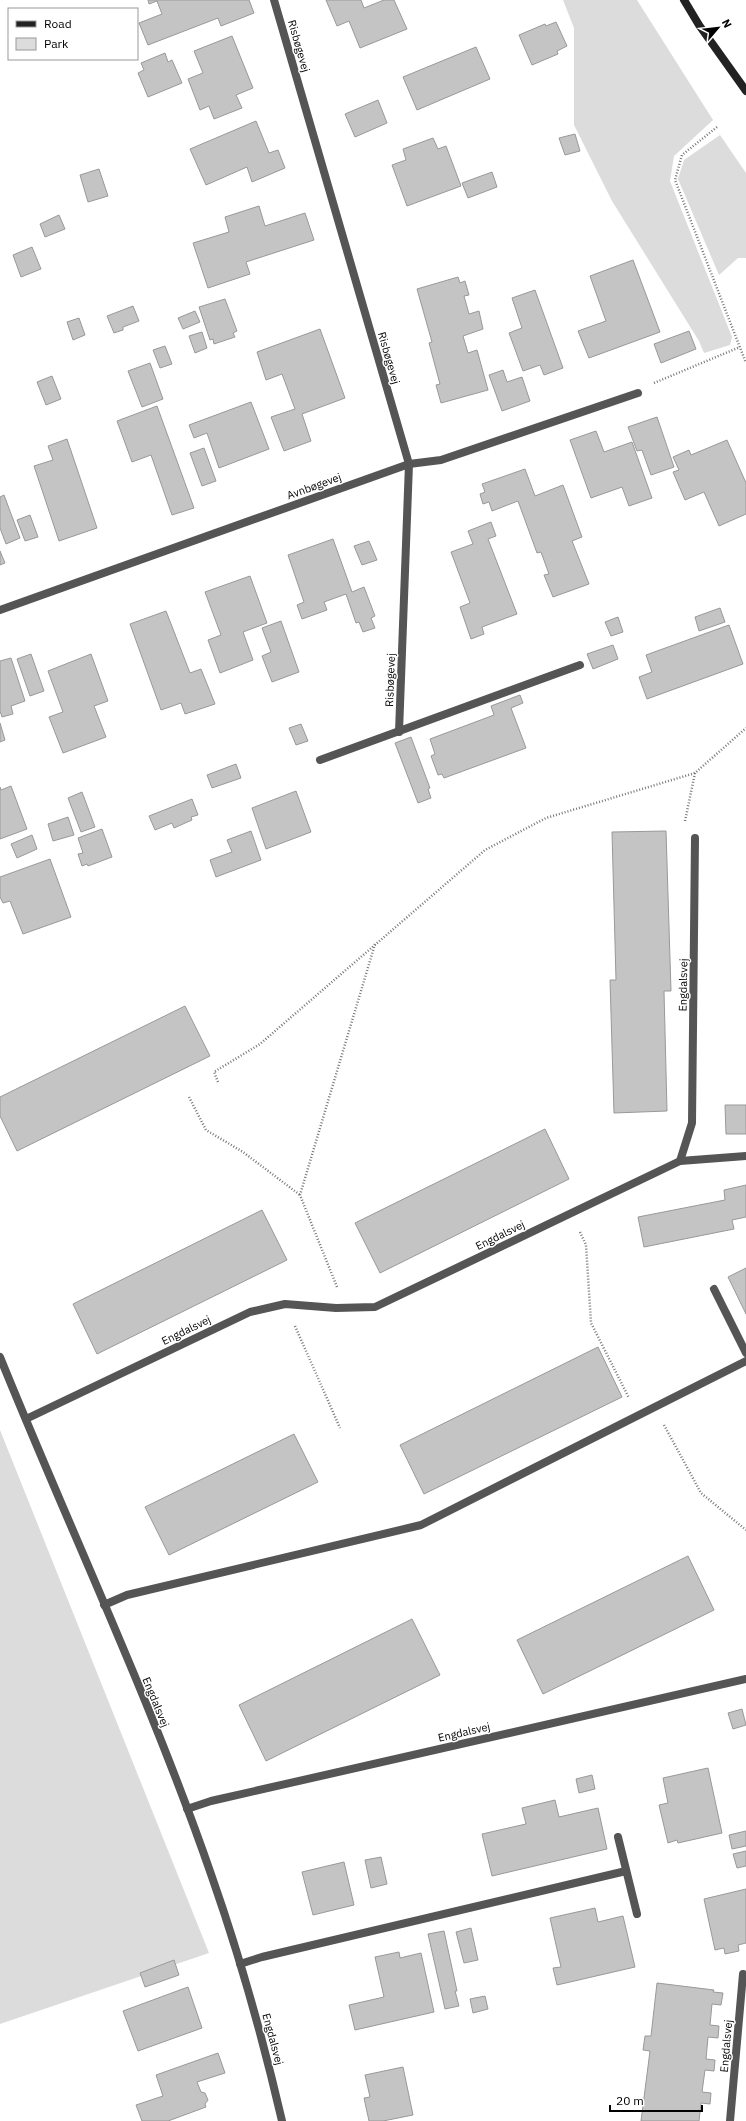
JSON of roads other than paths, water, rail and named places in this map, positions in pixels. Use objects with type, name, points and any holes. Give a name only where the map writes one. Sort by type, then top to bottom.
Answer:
[{"type":"main road","points":[[684,0],[746,91]]},
{"type":"street","name":"Risbøgevej","points":[[274,0],[409,464],[398,732]]},
{"type":"street","name":"Avnbøgevej","points":[[0,610],[409,464],[441,460],[638,393]]},
{"type":"street","points":[[320,760],[580,665]]},
{"type":"street","name":"Engdalsvej","points":[[26,1419],[250,1312],[285,1304],[336,1308],[375,1307],[680,1161],[692,1123],[695,838]]},
{"type":"street","points":[[680,1161],[746,1156]]},
{"type":"street","points":[[714,1288],[746,1353]]},
{"type":"street","name":"Engdalsvej","points":[[0,1357],[187,1808],[212,1876],[240,1964],[265,2049],[282,2121]]},
{"type":"street","points":[[104,1605],[128,1595],[421,1525],[746,1361]]},
{"type":"street","name":"Engdalsvej","points":[[187,1808],[211,1800],[746,1679]]},
{"type":"street","points":[[618,1838],[637,1914]]},
{"type":"street","points":[[240,1964],[262,1956],[626,1871]]},
{"type":"street","name":"Engdalsvej","points":[[730,2121],[744,1974]]}]
